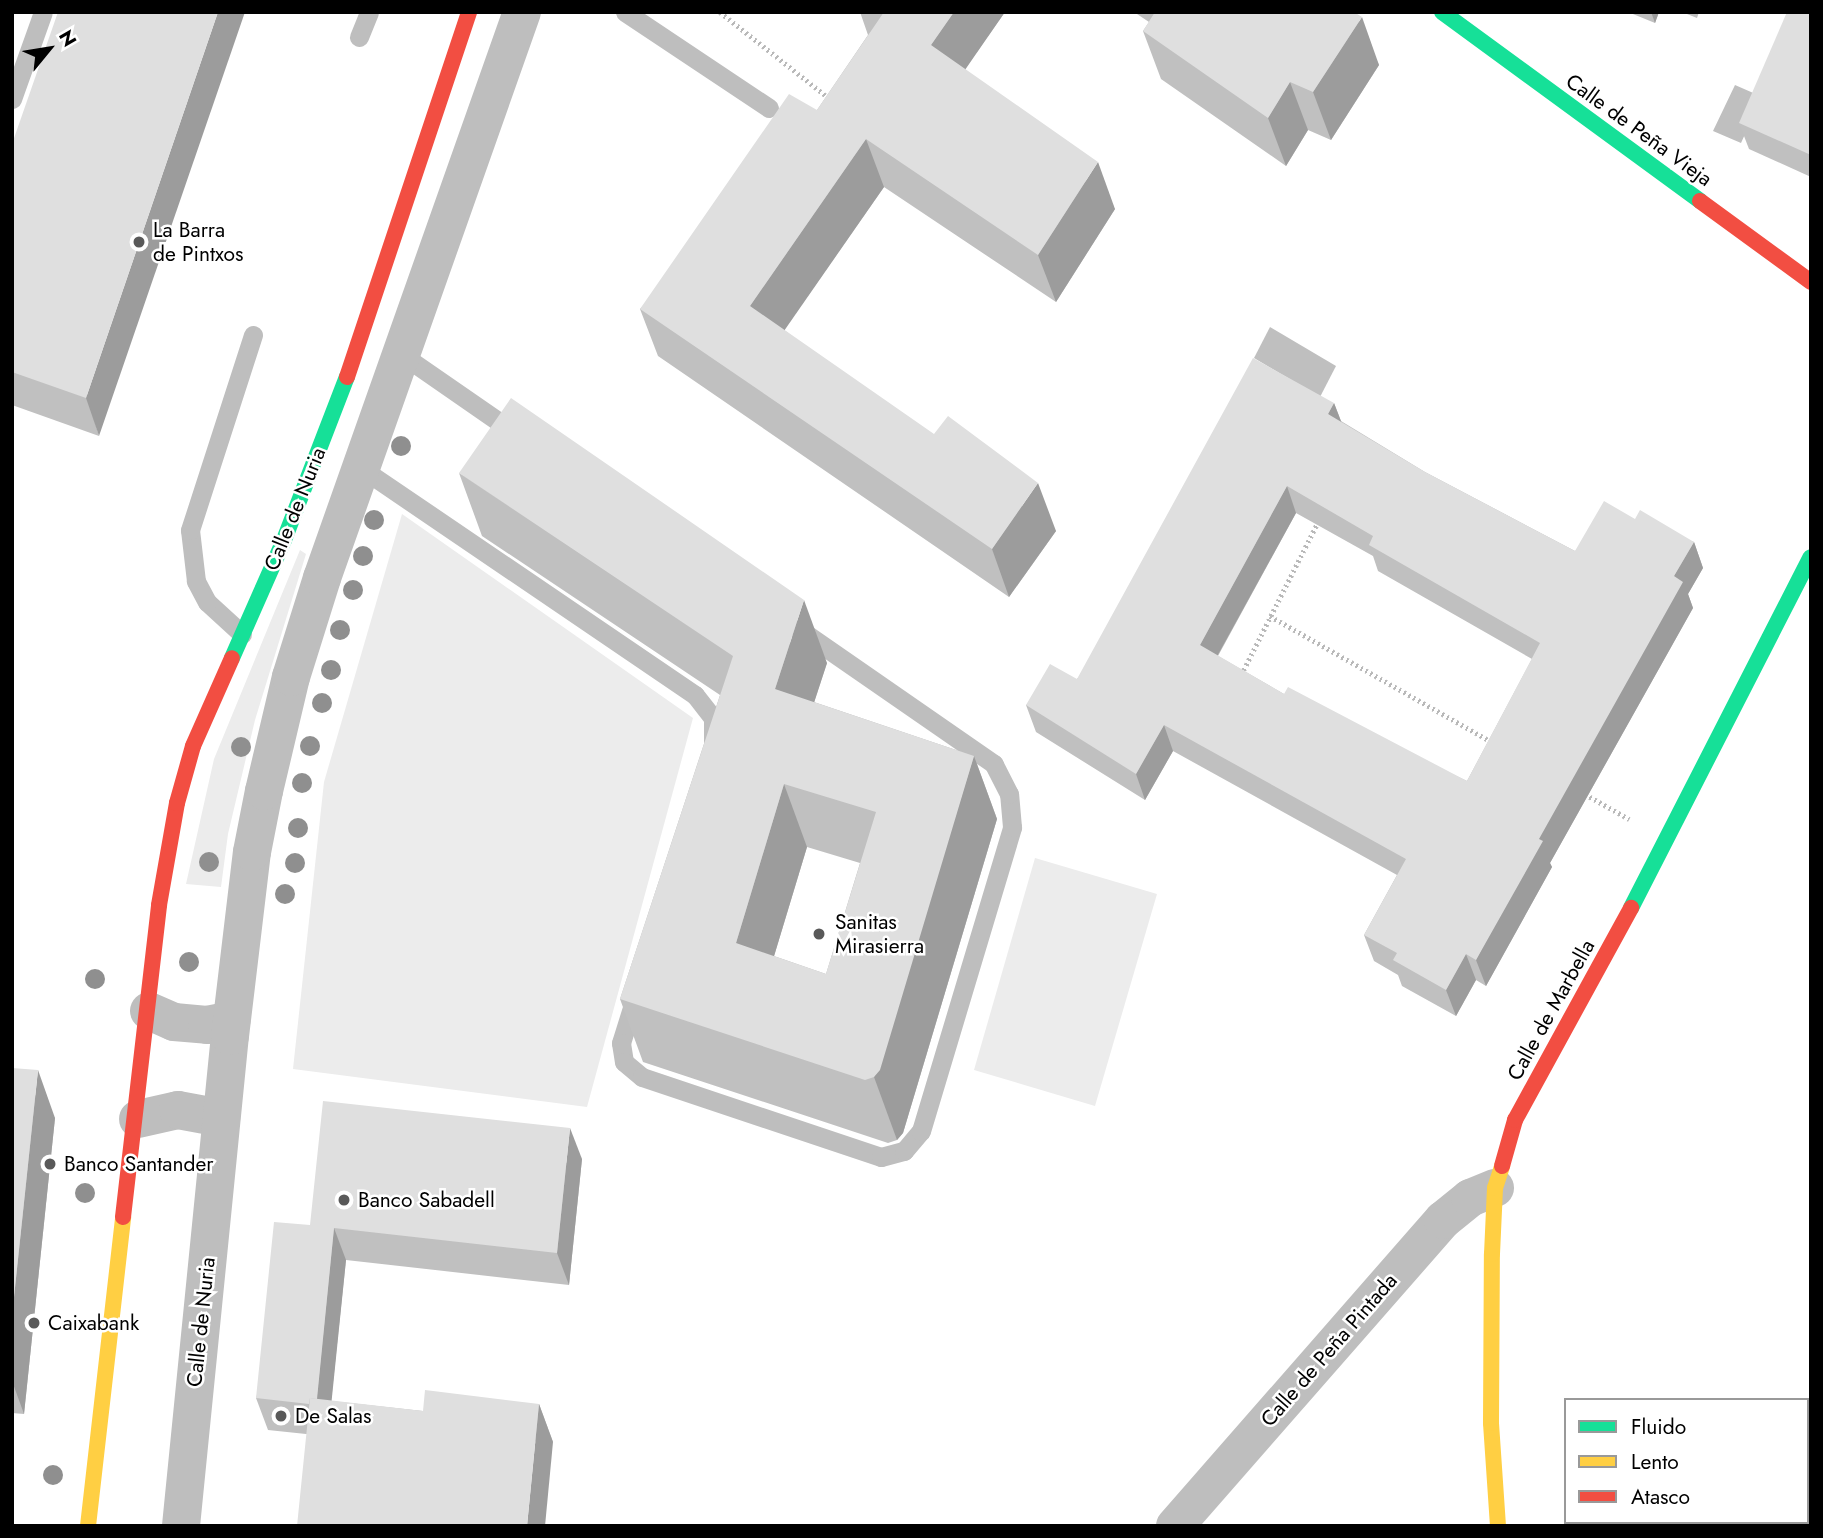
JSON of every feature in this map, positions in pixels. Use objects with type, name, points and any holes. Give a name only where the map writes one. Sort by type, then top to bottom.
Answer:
[{"type":"street","name":"Calle de Nuria","points":[[88,1526],[138,1119],[159,905],[177,803],[193,746],[341,394],[469,12]]},
{"type":"street","name":"Calle de Nuria","points":[[181,1526],[232,1020],[252,852],[264,791],[291,677],[361,468],[522,12]]},
{"type":"street","name":"Calle de Peña Vieja","points":[[1442,12],[1811,282]]},
{"type":"street","name":"Calle de Marbella","points":[[1498,1526],[1491,1423],[1495,1188],[1515,1120],[1668,841],[1811,557]]},
{"type":"street","points":[[149,1011],[174,1022],[207,1025],[232,1020]]},
{"type":"street","points":[[138,1119],[178,1110],[221,1118]]},
{"type":"street","name":"Calle de Peña Pintada","points":[[1175,1526],[1443,1220],[1470,1198],[1495,1188]]},
{"type":"lane","points":[[12,99],[43,12]]},
{"type":"lane","points":[[359,37],[369,12]]},
{"type":"lane","points":[[625,12],[769,108]]},
{"type":"lane","points":[[242,634],[207,602],[196,581],[190,530],[253,335]]},
{"type":"lane","points":[[401,355],[538,449]]},
{"type":"lane","points":[[361,468],[695,695],[713,718],[713,739],[705,765]]},
{"type":"lane","points":[[641,977],[621,1043],[624,1062],[642,1077],[881,1157],[904,1151],[921,1131],[1012,827],[1009,794],[994,764],[778,614]]},
{"type":"path","points":[[720,12],[840,106]]},
{"type":"path","points":[[732,19],[736,12]]},
{"type":"path","points":[[1239,679],[1321,517]]},
{"type":"path","points":[[1270,617],[1499,746]]},
{"type":"path","points":[[1572,786],[1668,841]]},
{"type":"shaded area","points":[[1735,85],[1767,99],[1757,108],[1741,143],[1713,131]]},
{"type":"shaded area","points":[[1270,327],[1336,366],[1320,397],[1254,358]]},
{"type":"shaded area","points":[[402,514],[693,718],[587,1107],[293,1069],[324,782]]},
{"type":"shaded area","points":[[300,550],[306,554],[255,720],[228,834],[221,887],[186,884],[214,759]]},
{"type":"shaded area","points":[[1035,858],[1157,894],[1095,1106],[974,1070]]},
{"type":"building","points":[[58,12],[218,12],[86,398],[12,372],[12,144]]},
{"type":"building","points":[[884,12],[954,12],[931,45],[1098,162],[1038,255],[866,139],[750,306],[934,434],[948,416],[1038,483],[992,549],[640,309],[789,94],[817,110]]},
{"type":"building","points":[[1155,12],[1354,12],[1362,17],[1313,92],[1290,82],[1268,118],[1143,31]]},
{"type":"building","points":[[1787,12],[1811,12],[1811,155],[1739,123]]},
{"type":"building","points":[[1253,358],[1334,403],[1328,414],[1425,472],[1575,551],[1604,501],[1635,519],[1640,510],[1694,542],[1674,576],[1683,582],[1539,839],[1543,841],[1476,960],[1466,954],[1446,990],[1393,960],[1397,953],[1364,935],[1406,859],[1164,725],[1136,774],[1026,705],[1050,664],[1077,679]],"holes":[[[1287,486],[1373,536],[1369,545],[1540,643],[1467,781],[1288,687],[1284,694],[1200,645]]]},
{"type":"building","points":[[511,398],[804,600],[775,689],[974,756],[880,1070],[874,1077],[865,1080],[620,999],[733,656],[459,473]],"holes":[[[784,784],[876,812],[826,974],[736,943]]]},
{"type":"building","points":[[12,1068],[38,1070],[12,1316]]},
{"type":"building","points":[[323,1101],[570,1128],[557,1253],[334,1228],[317,1399],[310,1398],[309,1404],[256,1398],[274,1222],[310,1225]]},
{"type":"building","points":[[425,1390],[539,1404],[527,1526],[297,1526],[310,1398],[423,1411]]},
{"type":"traffic: fast","points":[[1442,12],[1700,201]]},
{"type":"traffic: fast","points":[[232,658],[284,540],[347,377]]},
{"type":"traffic: fast","points":[[1631,908],[1811,557]]},
{"type":"traffic: slow","points":[[1498,1526],[1491,1423],[1492,1254],[1495,1188],[1502,1166]]},
{"type":"traffic: slow","points":[[88,1526],[123,1217]]},
{"type":"traffic: jam","points":[[347,377],[469,12]]},
{"type":"traffic: jam","points":[[1700,201],[1811,282]]},
{"type":"traffic: jam","points":[[123,1217],[159,905],[177,803],[193,746],[232,658]]},
{"type":"traffic: jam","points":[[1502,1166],[1515,1120],[1631,908]]},
{"type":"place","name":"La Barra de Pintxos","points":[[139,242]]},
{"type":"place","name":"Sanitas Mirasierra","points":[[819,934]]},
{"type":"place","name":"Banco Santander","points":[[50,1164]]},
{"type":"place","name":"Banco Sabadell","points":[[344,1200]]},
{"type":"place","name":"Caixabank","points":[[34,1323]]},
{"type":"place","name":"De Salas","points":[[281,1416]]}]
